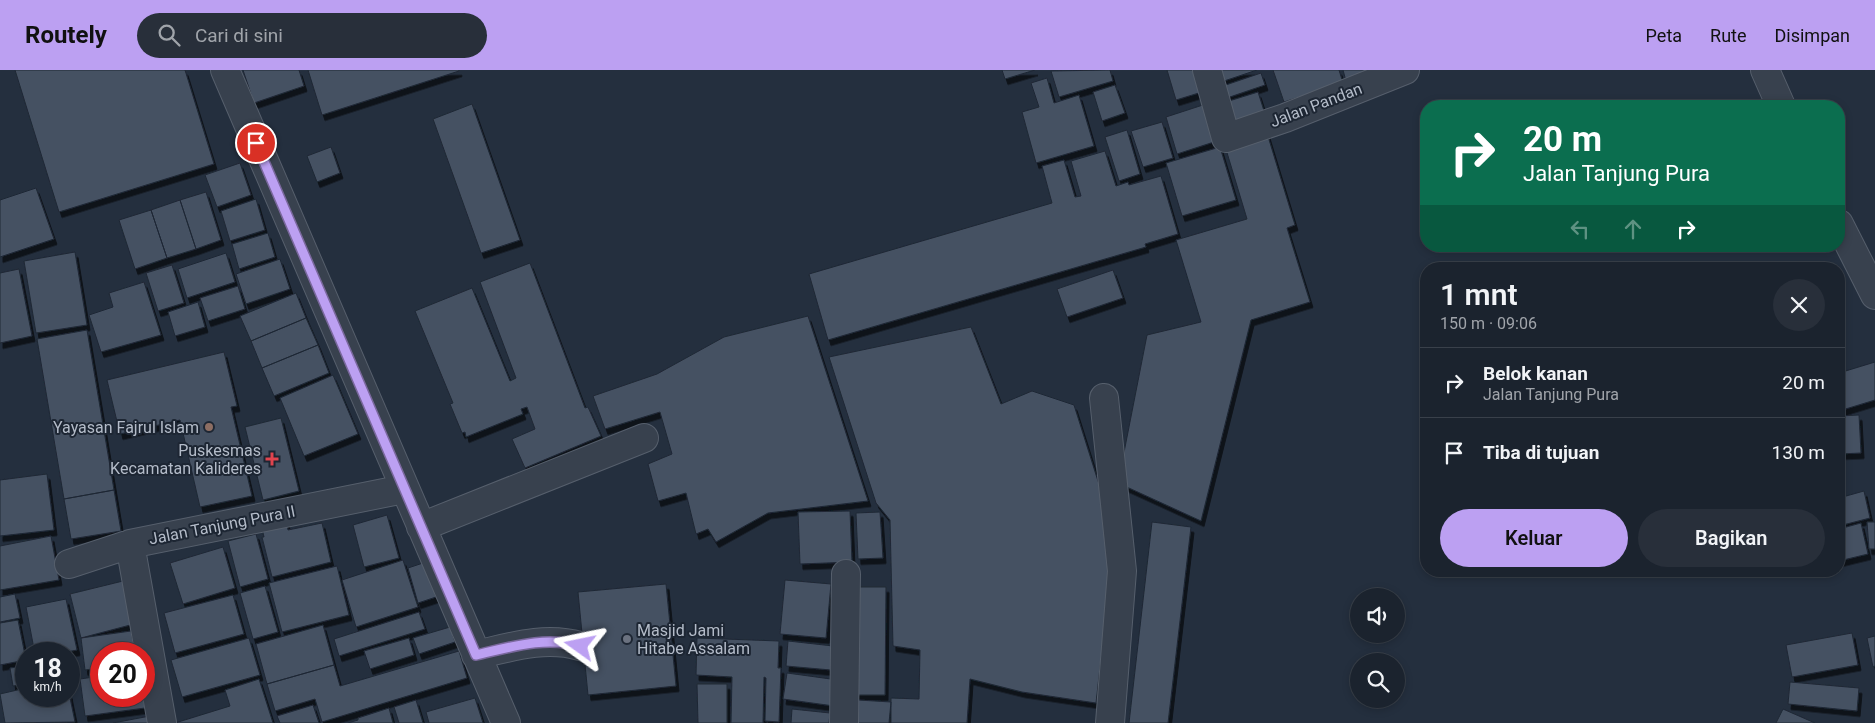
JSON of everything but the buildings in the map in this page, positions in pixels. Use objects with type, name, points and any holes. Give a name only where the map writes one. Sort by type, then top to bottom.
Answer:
[{"type":"street","points":[[225,70],[506,723]]},
{"type":"street","name":"Jalan Pandan","points":[[1207,70],[1226,138],[1285,118],[1405,70]]},
{"type":"street","points":[[1765,70],[1778,100]]},
{"type":"street","points":[[1845,236],[1875,295]]},
{"type":"street","points":[[1104,398],[1122,571],[1110,723]]},
{"type":"street","points":[[421,527],[644,438]]},
{"type":"street","name":"Jalan Tanjung Pura II","points":[[162,723],[130,544],[404,489]]},
{"type":"street","points":[[69,564],[130,544]]},
{"type":"street","points":[[844,723],[846,574]]},
{"type":"street","points":[[476,655],[542,641],[564,642],[580,646]]},
{"type":"place","name":"Yayasan Fajrul Islam","points":[[209,427]]},
{"type":"place","name":"Puskesmas Kecamatan Kalideres","points":[[272,459]]},
{"type":"place","name":"Masjid Jami Hitabe Assalam","points":[[627,639]]},
{"type":"route","points":[[256,143],[476,655],[542,641],[564,642],[580,646]]}]
